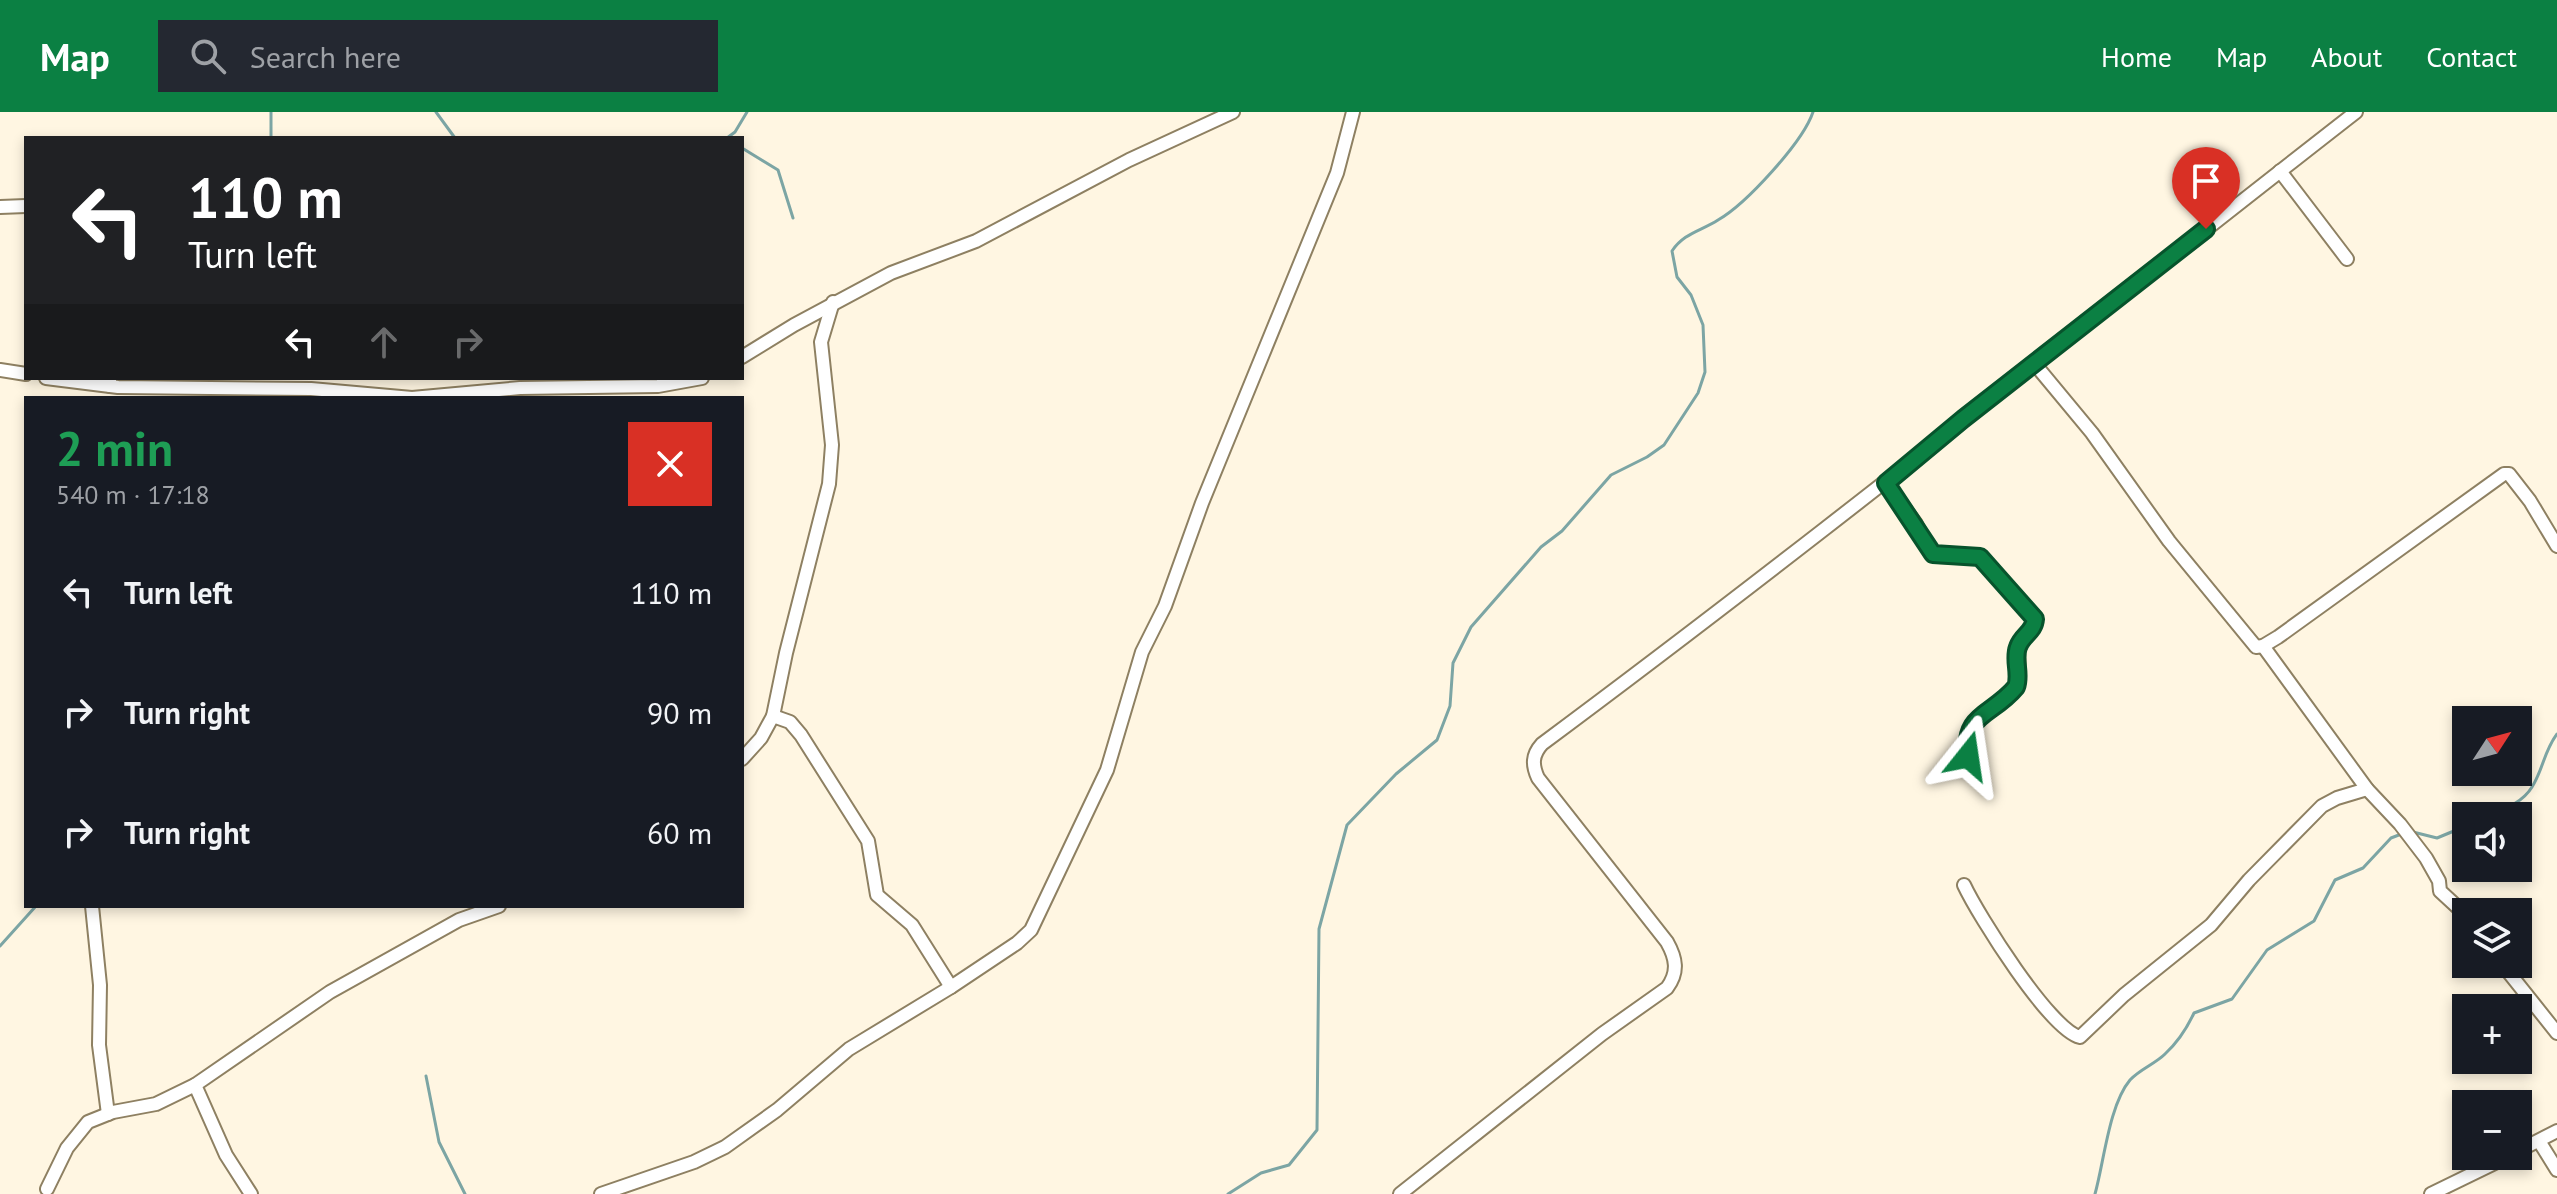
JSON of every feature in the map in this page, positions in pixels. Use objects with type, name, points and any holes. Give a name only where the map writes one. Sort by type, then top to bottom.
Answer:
[{"type":"street","points":[[744,356],[833,302],[891,273],[976,241],[1129,160],[1233,112]]},
{"type":"street","points":[[601,1194],[694,1162],[725,1147],[777,1110],[849,1049],[951,987],[1031,930],[1107,770],[1142,652],[1165,606],[1202,503],[1332,187],[1353,112]]},
{"type":"street","points":[[1400,1194],[1602,1034],[1667,988],[1673,980],[1675,962],[1667,942],[1538,778],[1533,768],[1535,751],[1886,483],[2034,363],[2356,112]]},
{"type":"street","points":[[2280,171],[2347,259]]},
{"type":"street","points":[[0,207],[24,206]]},
{"type":"street","points":[[744,757],[761,738],[773,716],[833,463],[821,342],[833,302]]},
{"type":"street","points":[[2034,363],[2092,433],[2169,541],[2256,647],[2263,646],[2504,474],[2509,474],[2530,501],[2557,546]]},
{"type":"street","points":[[0,370],[24,374]]},
{"type":"street","points":[[60,380],[108,387],[309,384],[397,396]]},
{"type":"street","points":[[434,396],[532,387],[658,386],[691,380]]},
{"type":"street","points":[[1886,483],[1916,524],[1930,552],[1938,556],[1980,557],[2035,619],[2035,625],[2018,647],[2019,678],[2016,687],[1970,726],[1966,741],[1968,756]]},
{"type":"street","points":[[2263,646],[2367,789],[2426,858],[2439,881],[2440,891],[2452,902]]},
{"type":"street","points":[[773,716],[790,722],[801,735],[868,841],[877,895],[912,925],[951,987]]},
{"type":"street","points":[[1964,885],[1984,925],[2016,970],[2065,1029],[2080,1037],[2157,966],[2211,925],[2311,816],[2337,798],[2367,789]]},
{"type":"street","points":[[92,908],[101,1003],[98,1035],[108,1114]]},
{"type":"street","points":[[47,1189],[67,1148],[82,1126],[108,1114],[156,1104],[195,1085],[319,997],[459,920],[493,908]]},
{"type":"street","points":[[2513,978],[2557,1033]]},
{"type":"street","points":[[195,1085],[226,1155],[251,1194]]},
{"type":"street","points":[[2532,1144],[2557,1131]]},
{"type":"street","points":[[2539,1141],[2557,1170]]},
{"type":"street","points":[[2431,1194],[2480,1170]]},
{"type":"waterway","points":[[271,112],[271,136]]},
{"type":"waterway","points":[[436,112],[454,136]]},
{"type":"waterway","points":[[730,136],[747,112]]},
{"type":"waterway","points":[[1228,1194],[1261,1173],[1289,1165],[1317,1130],[1319,929],[1347,825],[1396,774],[1437,740],[1450,706],[1453,663],[1471,627],[1541,547],[1562,531],[1611,475],[1664,445],[1698,393],[1705,372],[1703,325],[1691,295],[1677,277],[1672,251],[1687,236],[1730,212],[1758,187],[1798,139],[1813,112]]},
{"type":"waterway","points":[[744,149],[778,170],[793,218]]},
{"type":"waterway","points":[[2516,802],[2536,781],[2557,734]]},
{"type":"waterway","points":[[2413,832],[2437,838],[2452,832]]},
{"type":"waterway","points":[[2095,1194],[2112,1119],[2130,1080],[2170,1049],[2194,1013],[2232,999],[2267,950],[2314,921],[2335,880],[2363,868],[2391,838],[2404,833]]},
{"type":"waterway","points":[[0,946],[34,908]]},
{"type":"waterway","points":[[426,1076],[439,1142],[465,1194]]},
{"type":"route","points":[[1968,756],[1966,741],[1970,726],[2016,687],[2019,678],[2018,647],[2035,625],[2035,619],[1980,557],[1938,556],[1930,552],[1916,524],[1886,483],[2206,229]]}]
